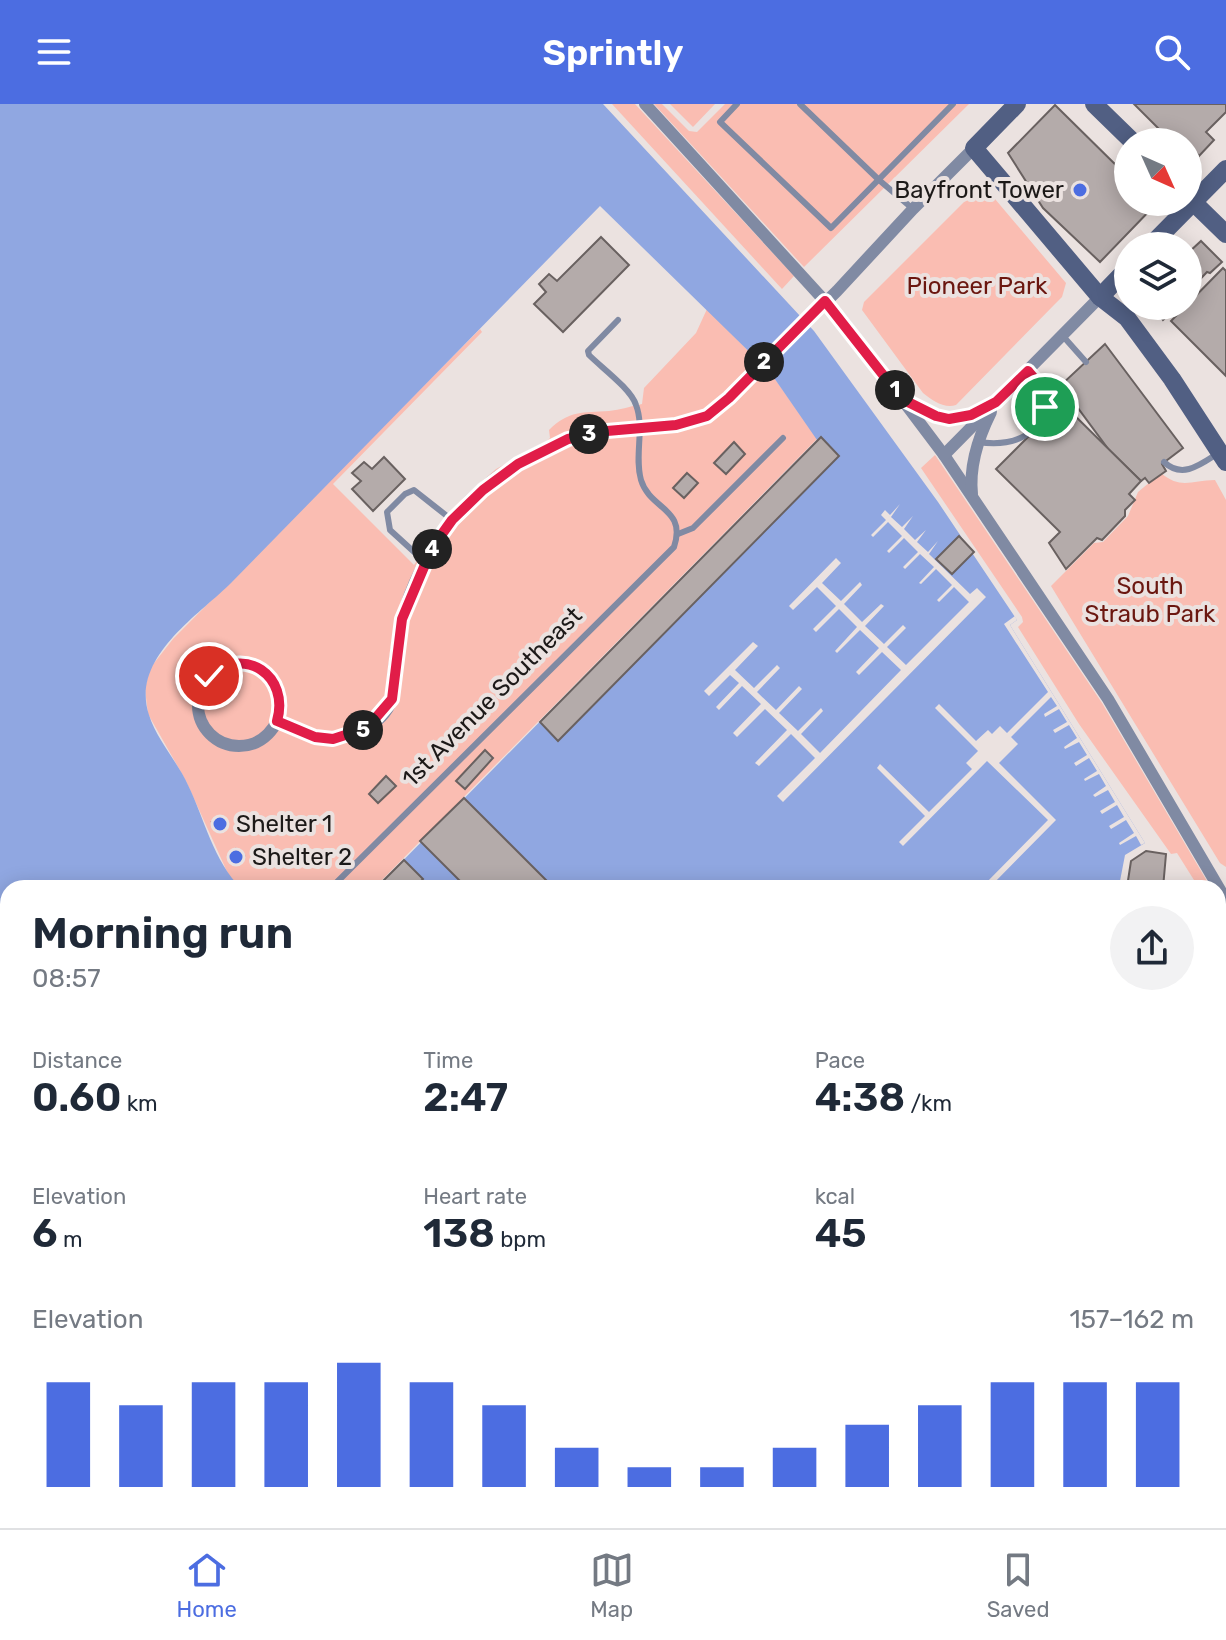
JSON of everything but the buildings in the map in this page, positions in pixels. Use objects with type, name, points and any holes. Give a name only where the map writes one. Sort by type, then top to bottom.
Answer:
[{"type":"street","points":[[645,104],[825,301],[944,455],[1108,699],[1213,880]]},
{"type":"street","points":[[277,721],[315,737],[333,739],[367,728],[392,699],[402,619],[432,548],[452,520],[501,475],[568,439],[607,431],[676,425],[707,416],[825,301],[1017,104]]},
{"type":"street","points":[[1094,104],[1119,128]]},
{"type":"street","points":[[974,148],[1100,297],[1127,318],[1224,453]]},
{"type":"street","points":[[1202,190],[1226,169]]},
{"type":"street","points":[[1202,210],[1226,234]]},
{"type":"street","points":[[1162,232],[1176,216]]},
{"type":"street","points":[[944,455],[1114,282]]},
{"type":"street","points":[[902,399],[921,410],[949,419],[971,415],[996,402]]},
{"type":"street","points":[[972,496],[970,474],[978,442],[996,402]]},
{"type":"street","points":[[244,663],[253,666],[269,676],[279,692],[277,721],[258,741],[249,745],[230,745],[206,730],[198,712],[199,693],[209,676],[225,666],[244,663]]},
{"type":"lane","points":[[737,104],[720,122],[831,228],[953,104]]},
{"type":"lane","points":[[800,104],[913,209]]},
{"type":"lane","points":[[618,320],[588,351],[589,355],[630,395],[637,406],[642,483],[671,514],[678,534]]},
{"type":"lane","points":[[1062,335],[1086,362]]},
{"type":"lane","points":[[978,442],[1014,443],[1037,424],[1045,407],[1046,395],[1028,371]]},
{"type":"lane","name":"1st Avenue Southeast","points":[[339,880],[674,547],[678,534],[693,528],[783,438]]},
{"type":"lane","points":[[1164,462],[1173,469],[1183,471],[1224,453]]},
{"type":"lane","points":[[426,563],[390,530],[387,512],[405,494],[414,490],[452,520]]},
{"type":"green space","points":[[612,104],[635,104],[794,276],[782,289]]},
{"type":"green space","points":[[654,104],[662,104],[689,131],[697,132],[725,104],[969,104],[804,267]]},
{"type":"green space","points":[[670,104],[715,104],[693,127]]},
{"type":"green space","name":"Pioneer Park","points":[[974,192],[995,199],[1066,283],[1062,297],[956,405],[947,406],[923,393],[862,310],[864,302]]},
{"type":"green space","points":[[707,309],[773,376],[817,439],[382,880],[233,880],[186,781],[148,714],[145,689],[151,667],[173,639],[480,329],[482,332],[333,484],[414,565],[451,510],[496,469],[547,441],[550,438],[549,430],[563,419],[642,404],[644,388],[696,333]]},
{"type":"green space","points":[[935,455],[1102,703],[1206,880],[1194,880],[1177,853],[1171,854],[1079,724],[1018,627],[1023,622],[1022,617],[921,468]]},
{"type":"green space","name":"South Straub Park","points":[[1161,473],[1181,483],[1215,480],[1226,500],[1226,867],[1220,863],[1051,586],[1094,543],[1103,542],[1128,516],[1138,492]]},
{"type":"water","points":[[0,104],[603,104],[814,331],[938,502],[1017,620],[1010,625],[1145,843],[1125,855],[1120,880],[384,880],[817,440],[770,372],[600,206],[231,583],[170,640],[158,657],[149,675],[146,694],[149,715],[188,785],[217,853],[234,880],[0,880]]},
{"type":"pier","points":[[900,504],[891,517],[902,527],[913,516],[904,529],[915,540],[926,530],[917,542],[928,552],[938,541],[929,554],[970,594],[977,588],[986,597],[783,802],[777,796],[815,758],[791,734],[759,766],[755,763],[787,730],[765,709],[737,737],[733,733],[761,704],[742,686],[719,710],[716,707],[739,683],[730,675],[709,696],[704,691],[753,642],[758,646],[735,670],[754,688],[777,665],[780,668],[757,692],[776,710],[799,686],[802,689],[779,713],[798,731],[821,708],[823,711],[801,734],[820,753],[901,670],[882,652],[859,675],[856,672],[879,648],[860,630],[837,653],[835,651],[857,627],[839,609],[816,632],[813,629],[836,606],[817,587],[793,610],[789,606],[836,558],[841,563],[822,583],[841,601],[860,582],[862,585],[844,604],[862,622],[881,604],[884,606],[865,626],[884,644],[903,625],[906,628],[887,647],[906,665],[969,602],[954,587],[939,602],[937,600],[952,585],[936,569],[919,583],[934,567],[920,554],[905,569],[903,567],[918,552],[904,538],[889,553],[887,551],[902,536],[888,522],[873,537],[871,535],[886,520],[881,515],[885,510],[890,515]]},
{"type":"pier","points":[[1015,616],[1017,620],[1010,625],[1145,843],[1141,845],[1136,836],[1120,845],[1134,833],[1126,820],[1111,829],[1109,826],[1124,817],[1117,805],[1102,814],[1100,811],[1115,802],[1108,790],[1095,797],[1093,795],[1106,786],[1099,774],[1085,781],[1097,771],[1089,758],[1076,766],[1074,763],[1087,755],[1079,742],[1065,749],[1077,738],[1069,725],[1055,733],[1053,730],[1067,722],[1059,709],[1045,717],[1044,714],[1057,706],[1051,697],[1011,737],[1018,744],[999,763],[1056,820],[997,880],[989,880],[1048,820],[987,761],[903,846],[899,842],[925,816],[877,768],[880,764],[929,812],[972,769],[966,763],[978,751],[935,708],[939,704],[976,741],[988,730],[992,734],[1000,726],[1007,733],[1048,692],[1004,624]]},
{"type":"place","name":"Bayfront Tower","points":[[1080,190]]},
{"type":"place","name":"Shelter 1","points":[[220,824]]},
{"type":"place","name":"Shelter 2","points":[[236,857]]},
{"type":"route","points":[[209,676],[234,664],[244,663],[262,670],[279,692],[277,721],[315,737],[333,739],[367,728],[392,699],[402,619],[432,548],[452,520],[483,490],[518,464],[568,439],[607,431],[676,425],[707,416],[729,398],[825,301],[902,399],[921,410],[949,419],[971,415],[996,402],[1028,371],[1043,388],[1045,407]]}]
